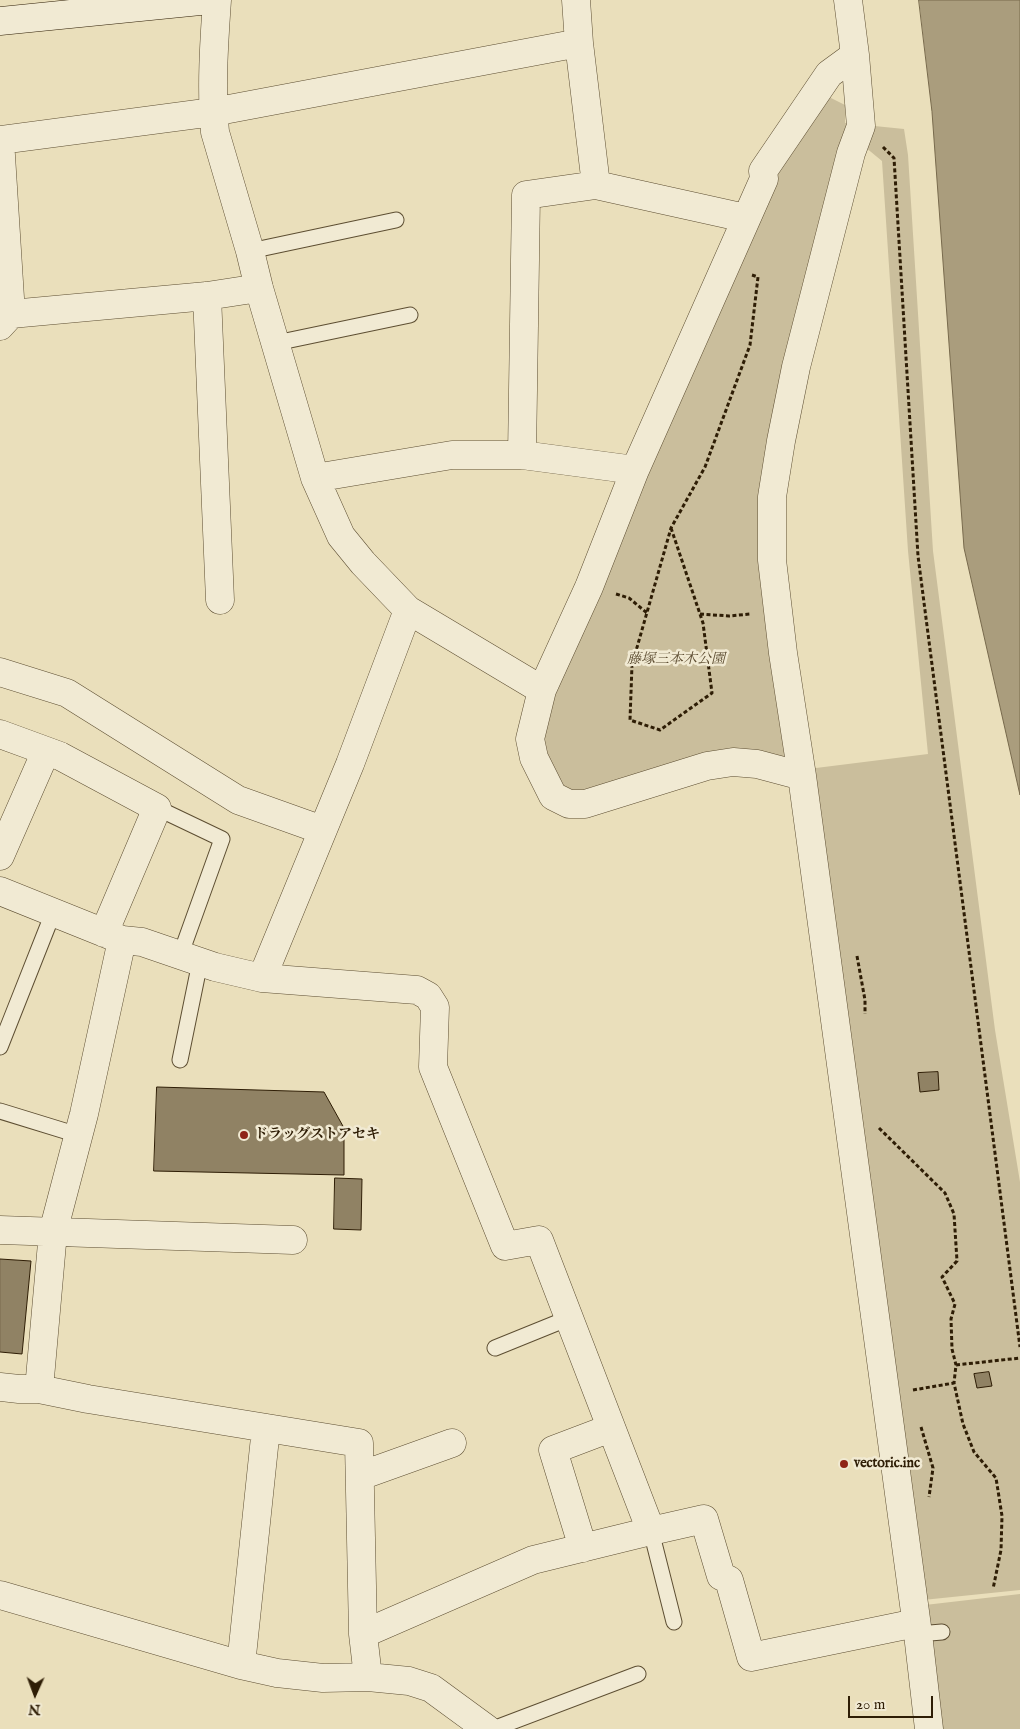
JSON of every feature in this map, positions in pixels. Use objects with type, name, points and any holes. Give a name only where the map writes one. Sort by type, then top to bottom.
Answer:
[{"type":"street","points":[[0,21],[210,0]]},
{"type":"street","points":[[218,0],[213,112],[215,132],[315,478],[341,536],[362,563],[408,610],[542,690]]},
{"type":"street","points":[[576,0],[579,43],[596,185]]},
{"type":"street","points":[[848,0],[861,126],[850,153],[798,358],[772,497],[772,560],[848,1121],[925,1630],[929,1729]]},
{"type":"street","points":[[259,288],[6,320],[0,140],[213,112],[579,43]]},
{"type":"street","points":[[802,776],[758,764],[733,762],[707,766],[585,804],[569,804],[554,796],[534,758],[530,739],[542,690],[588,587],[636,470],[745,218],[764,179],[763,171],[829,74],[855,55]]},
{"type":"street","points":[[522,455],[526,195],[596,185],[745,218]]},
{"type":"street","points":[[207,296],[220,600]]},
{"type":"street","points":[[315,478],[452,456],[522,455],[636,470]]},
{"type":"street","points":[[262,978],[350,764],[408,610]]},
{"type":"street","points":[[0,672],[67,693],[238,800],[322,830]]},
{"type":"street","points":[[0,734],[60,756],[157,808],[113,937],[78,1135],[53,1232],[39,1389]]},
{"type":"street","points":[[0,856],[46,751]]},
{"type":"street","points":[[0,891],[113,937],[142,942],[190,959],[262,978],[418,990],[428,996],[435,1007],[433,1068],[504,1246],[539,1240],[651,1531]]},
{"type":"street","points":[[0,1230],[293,1240]]},
{"type":"street","points":[[0,1387],[39,1389],[359,1443],[363,1634],[368,1677]]},
{"type":"street","points":[[241,1665],[266,1428]]},
{"type":"street","points":[[583,1548],[553,1450],[611,1428]]},
{"type":"street","points":[[360,1476],[452,1442]]},
{"type":"street","points":[[363,1634],[533,1560],[704,1519],[721,1576],[729,1580],[751,1656],[925,1630]]},
{"type":"street","points":[[0,1595],[241,1665],[277,1673],[323,1678],[368,1677],[409,1681],[431,1688],[487,1729]]},
{"type":"lane","points":[[250,252],[396,220]]},
{"type":"lane","points":[[276,344],[410,315]]},
{"type":"lane","points":[[157,808],[222,839],[190,959],[180,1060]]},
{"type":"lane","points":[[0,1048],[53,913]]},
{"type":"lane","points":[[0,1111],[78,1135]]},
{"type":"lane","points":[[495,1348],[569,1318]]},
{"type":"lane","points":[[651,1531],[674,1622]]},
{"type":"lane","points":[[493,1729],[638,1674]]},
{"type":"path","points":[[861,126],[894,158],[918,556],[946,761],[972,987],[1020,1347]]},
{"type":"path","points":[[671,528],[703,623],[712,693],[660,730],[630,720],[632,665],[671,528],[705,467],[750,345],[758,277],[726,265]]},
{"type":"path","points":[[588,587],[629,598],[647,613]]},
{"type":"path","points":[[700,614],[730,616],[778,611]]},
{"type":"path","points":[[848,1121],[873,1122],[945,1193],[954,1214],[957,1261],[942,1277],[955,1304],[951,1318],[952,1349],[956,1365],[954,1383],[963,1424],[974,1452],[996,1478],[1002,1525],[1001,1550],[992,1589]]},
{"type":"path","points":[[956,1365],[1020,1358]]},
{"type":"path","points":[[909,1390],[954,1383]]},
{"type":"green space","name":"藤塚三本木公園","points":[[823,94],[845,105],[845,123],[904,129],[908,155],[933,551],[995,1030],[1020,1182],[1020,1590],[923,1600],[808,769],[928,754],[908,551],[882,161],[865,147],[780,393],[790,764],[603,791],[567,794],[557,782],[540,740],[552,695],[788,147]]},
{"type":"green space","points":[[1020,1594],[1020,1729],[940,1729],[925,1605]]},
{"type":"shaded area","points":[[919,0],[1020,0],[1020,795],[964,548],[932,112]]},
{"type":"building","points":[[938,1072],[939,1090],[920,1092],[918,1073]]},
{"type":"building","points":[[157,1087],[324,1092],[344,1128],[344,1175],[154,1171]]},
{"type":"building","points":[[335,1178],[362,1179],[361,1230],[334,1229]]},
{"type":"building","points":[[0,1259],[31,1261],[22,1354],[0,1352]]},
{"type":"building","points":[[989,1372],[992,1386],[977,1388],[974,1374]]},
{"type":"place","name":"ドラッグストアセキ","points":[[244,1135]]},
{"type":"place","name":"vectoric.inc","points":[[844,1464]]}]
